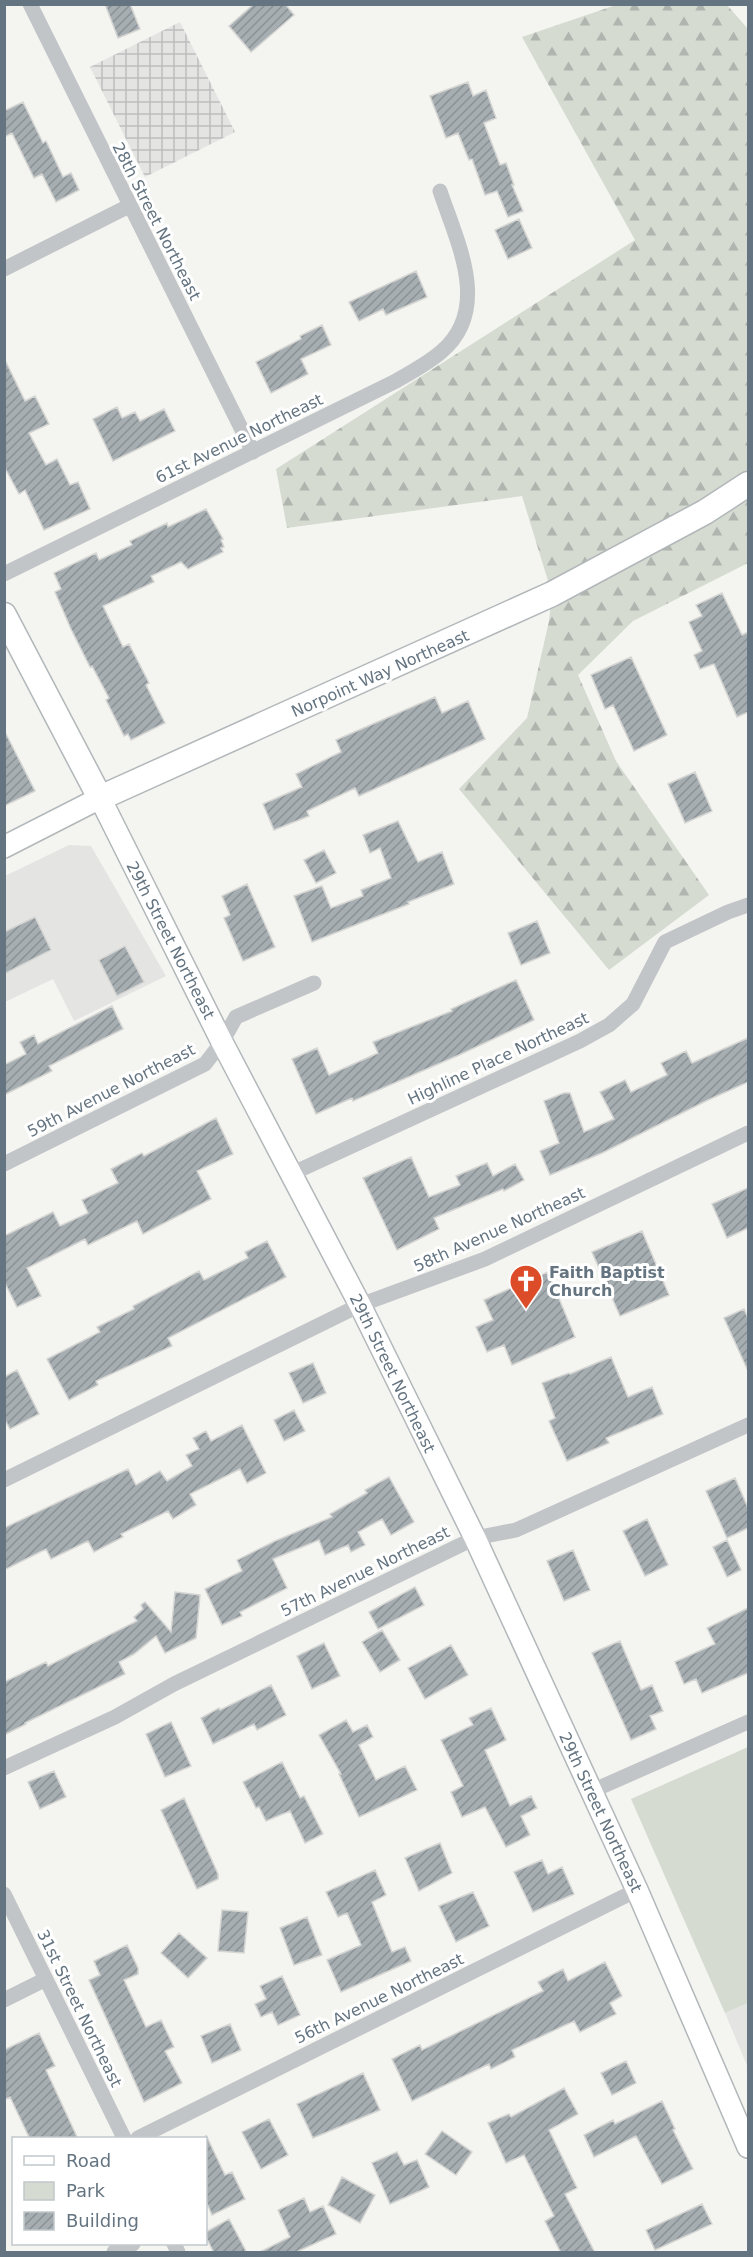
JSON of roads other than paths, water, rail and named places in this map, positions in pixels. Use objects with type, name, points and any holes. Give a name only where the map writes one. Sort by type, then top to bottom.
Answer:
[{"type":"main road","name":"Norpoint Way Northeast","points":[[100,798],[552,594],[705,512],[748,484]]},
{"type":"main road","name":"29th Street Northeast","points":[[4,615],[100,798]]},
{"type":"street","name":"28th Street Northeast","points":[[30,4],[253,452]]},
{"type":"street","name":"61st Avenue Northeast","points":[[4,574],[415,370],[449,344],[457,333],[467,309],[466,268],[440,191]]},
{"type":"street","points":[[4,269],[129,206]]},
{"type":"street","name":"Norpoint Way Northeast","points":[[4,847],[100,798]]},
{"type":"street","name":"29th Street Northeast","points":[[100,798],[222,1042],[360,1305],[475,1538],[637,1890],[748,2147]]},
{"type":"street","name":"Highline Place Northeast","points":[[291,1174],[580,1041],[609,1025],[633,1004],[665,942],[748,905]]},
{"type":"street","name":"59th Avenue Northeast","points":[[4,1164],[205,1064],[222,1042],[236,1017],[314,982]]},
{"type":"street","name":"58th Avenue Northeast","points":[[4,1480],[360,1305],[485,1259],[748,1133]]},
{"type":"street","name":"57th Avenue Northeast","points":[[4,1768],[115,1717],[174,1684],[475,1538],[516,1530],[748,1425]]},
{"type":"street","points":[[592,1791],[748,1722]]},
{"type":"street","name":"56th Avenue Northeast","points":[[142,2137],[637,1890]]},
{"type":"street","name":"31st Street Northeast","points":[[4,1894],[123,2137]]},
{"type":"street","points":[[4,2000],[46,1979]]},
{"type":"street","points":[[114,2253],[131,2245]]},
{"type":"place","name":"Faith Baptist Church","points":[[526,1310]]}]
